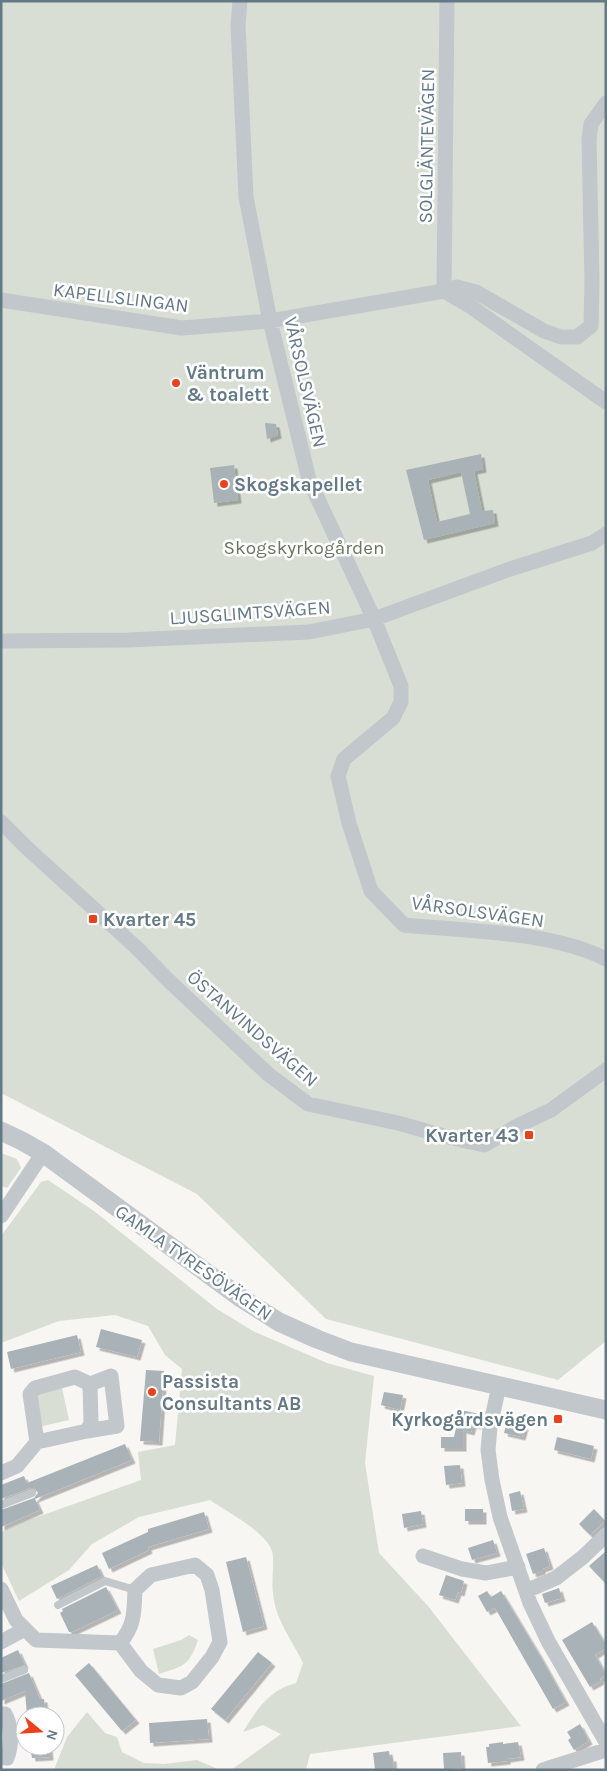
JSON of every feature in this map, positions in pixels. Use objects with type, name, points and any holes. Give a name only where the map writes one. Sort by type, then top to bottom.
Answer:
[{"type":"street","name":"VÅRSOLSVÄGEN","points":[[240,1],[238,34],[246,197],[270,321],[309,480],[374,619],[401,686],[401,702],[392,718],[344,759],[338,776],[349,823],[372,891],[404,925],[528,936],[591,952],[606,959]]},
{"type":"street","name":"SOLGLÄNTEVÄGEN","points":[[444,291],[447,1]]},
{"type":"street","name":"KAPELLSLINGAN","points":[[1,300],[182,328],[270,321],[444,291],[457,287],[476,292],[544,331],[561,337],[577,338],[591,326],[589,139],[592,124],[606,103]]},
{"type":"street","points":[[444,291],[470,306],[606,402]]},
{"type":"street","name":"LJUSGLIMTSVÄGEN","points":[[1,641],[128,640],[309,632],[374,619],[510,569],[592,543],[606,534]]},
{"type":"street","name":"ÖSTANVINDSVÄGEN","points":[[1,822],[138,949],[268,1074],[308,1104],[398,1123],[484,1145],[517,1126],[552,1110],[606,1070]]},
{"type":"street","name":"GAMLA TYRESÖVÄGEN","points":[[1,1131],[43,1153],[233,1292],[279,1322],[351,1352],[606,1410]]},
{"type":"street","points":[[1,1216],[43,1153]]},
{"type":"street","points":[[1,1473],[17,1466],[37,1442],[117,1426],[118,1375],[90,1384],[75,1377],[34,1388],[30,1394],[37,1442]]},
{"type":"street","points":[[88,1432],[91,1424],[90,1384]]},
{"type":"street","points":[[499,1386],[490,1427],[488,1450],[500,1517],[526,1591],[548,1641],[606,1742]]},
{"type":"street","points":[[526,1591],[556,1578],[583,1557],[606,1535]]},
{"type":"street","points":[[422,1556],[462,1569],[486,1573],[518,1567]]},
{"type":"street","points":[[195,1565],[207,1575],[212,1590],[220,1642],[212,1657],[192,1682],[181,1688],[158,1686],[141,1671],[120,1643],[128,1633],[134,1618],[135,1590],[150,1575],[195,1565]]},
{"type":"street","points":[[1,1589],[16,1620],[36,1640],[120,1643]]},
{"type":"street","points":[[1,1642],[25,1629]]},
{"type":"street","points":[[1,1714],[5,1714],[9,1721],[10,1750],[7,1758],[1,1757]]},
{"type":"street","points":[[543,1770],[606,1750]]},
{"type":"lane","points":[[1,1506],[32,1493]]},
{"type":"lane","points":[[58,1605],[105,1581],[135,1590]]},
{"type":"lane","points":[[1,1679],[24,1670]]},
{"type":"green space","name":"Skogskyrkogården","points":[[1,1],[606,1],[606,1341],[558,1380],[326,1319],[197,1194],[1,1093]]},
{"type":"green space","points":[[1,1153],[17,1159],[21,1168],[7,1188],[1,1186]]},
{"type":"green space","points":[[48,1180],[94,1211],[217,1309],[253,1331],[327,1363],[374,1376],[365,1463],[379,1553],[428,1606],[521,1726],[310,1754],[306,1770],[231,1770],[281,1734],[263,1725],[243,1732],[259,1708],[271,1696],[278,1690],[296,1683],[303,1663],[274,1603],[272,1551],[262,1536],[254,1529],[210,1500],[139,1517],[92,1544],[69,1570],[19,1601],[1,1563],[1,1532],[141,1480],[138,1452],[175,1445],[182,1369],[165,1355],[148,1326],[115,1315],[59,1321],[1,1343],[1,1236],[41,1182]]},
{"type":"green space","points":[[62,1388],[69,1420],[39,1427],[33,1394]]},
{"type":"green space","points":[[189,1635],[198,1640],[192,1655],[180,1667],[159,1674],[153,1649],[181,1640]]},
{"type":"green space","points":[[87,1712],[105,1733],[117,1737],[122,1752],[144,1763],[164,1764],[197,1760],[220,1770],[54,1770],[60,1756],[65,1756],[67,1737]]},
{"type":"building","points":[[265,423],[276,424],[278,435],[267,439]]},
{"type":"building","points":[[481,454],[483,469],[474,471],[482,511],[493,510],[495,523],[424,540],[406,470]],"holes":[[[461,472],[470,514],[437,522],[428,480]]]},
{"type":"building","name":"Skogskapellet","points":[[234,465],[238,500],[214,503],[210,468]]},
{"type":"building","points":[[101,1329],[142,1340],[137,1357],[96,1347]]},
{"type":"building","points":[[77,1335],[81,1352],[11,1369],[7,1352]]},
{"type":"building","points":[[146,1370],[164,1371],[159,1442],[140,1441]]},
{"type":"building","points":[[384,1392],[403,1395],[400,1410],[381,1405]]},
{"type":"building","points":[[460,1410],[480,1414],[478,1426],[473,1425],[471,1432],[463,1430],[463,1448],[441,1448],[441,1437],[454,1437]]},
{"type":"building","points":[[507,1422],[525,1426],[522,1437],[504,1433]]},
{"type":"building","points":[[557,1437],[594,1446],[591,1459],[554,1450]]},
{"type":"building","points":[[125,1444],[132,1460],[35,1499],[40,1510],[1,1527],[1,1510],[34,1498],[38,1493],[35,1488],[30,1488],[1,1499],[1,1485],[24,1476],[27,1483]]},
{"type":"building","points":[[460,1465],[462,1483],[446,1485],[444,1466]]},
{"type":"building","points":[[520,1491],[524,1509],[512,1511],[509,1494]]},
{"type":"building","points":[[465,1509],[483,1509],[483,1521],[465,1521]]},
{"type":"building","points":[[594,1509],[605,1521],[590,1535],[579,1524]]},
{"type":"building","points":[[421,1511],[423,1524],[404,1528],[402,1514]]},
{"type":"building","points":[[204,1512],[209,1529],[148,1547],[149,1550],[109,1569],[102,1553],[148,1532],[148,1529]]},
{"type":"building","points":[[493,1540],[497,1553],[472,1560],[468,1548]]},
{"type":"building","points":[[544,1548],[550,1566],[533,1574],[526,1554]]},
{"type":"building","points":[[606,1551],[606,1584],[589,1566]]},
{"type":"building","points":[[246,1557],[264,1626],[243,1632],[226,1562]]},
{"type":"building","points":[[97,1565],[102,1576],[57,1599],[51,1586]]},
{"type":"building","points":[[446,1575],[464,1581],[461,1593],[458,1592],[455,1600],[439,1595]]},
{"type":"building","points":[[106,1587],[118,1610],[69,1632],[60,1613],[63,1611],[62,1609]]},
{"type":"building","points":[[559,1588],[562,1598],[545,1603],[542,1594]]},
{"type":"building","points":[[487,1591],[491,1597],[501,1591],[566,1702],[553,1709],[495,1608],[487,1612],[478,1596]]},
{"type":"building","points":[[592,1622],[606,1645],[606,1648],[595,1655],[606,1675],[600,1679],[601,1681],[590,1687],[562,1640]]},
{"type":"building","points":[[18,1650],[25,1665],[1,1673],[1,1658]]},
{"type":"building","points":[[258,1652],[272,1663],[225,1720],[211,1709]]},
{"type":"building","points":[[89,1663],[136,1720],[122,1731],[75,1675]]},
{"type":"building","points":[[29,1673],[40,1699],[44,1699],[45,1706],[26,1706],[25,1691],[1,1701],[1,1684]]},
{"type":"building","points":[[207,1719],[209,1739],[150,1743],[149,1723]]},
{"type":"building","points":[[580,1724],[589,1741],[574,1750],[568,1740],[571,1738],[567,1732]]},
{"type":"building","points":[[503,1742],[503,1744],[518,1742],[521,1757],[488,1763],[486,1747],[489,1747],[489,1744]]},
{"type":"building","points":[[389,1751],[390,1758],[393,1758],[394,1770],[375,1770],[373,1753]]},
{"type":"building","points":[[461,1752],[462,1768],[444,1769],[443,1753]]},
{"type":"building","points":[[32,1756],[50,1757],[32,1758]]},
{"type":"place","name":"Väntrum & toalett","points":[[176,383]]},
{"type":"place","name":"Skogskapellet","points":[[224,484]]},
{"type":"place","name":"Kvarter 45","points":[[93,919]]},
{"type":"place","name":"Kvarter 43","points":[[529,1135]]},
{"type":"place","name":"Passista Consultants AB","points":[[152,1392]]},
{"type":"place","name":"Kyrkogårdsvägen","points":[[558,1419]]}]
